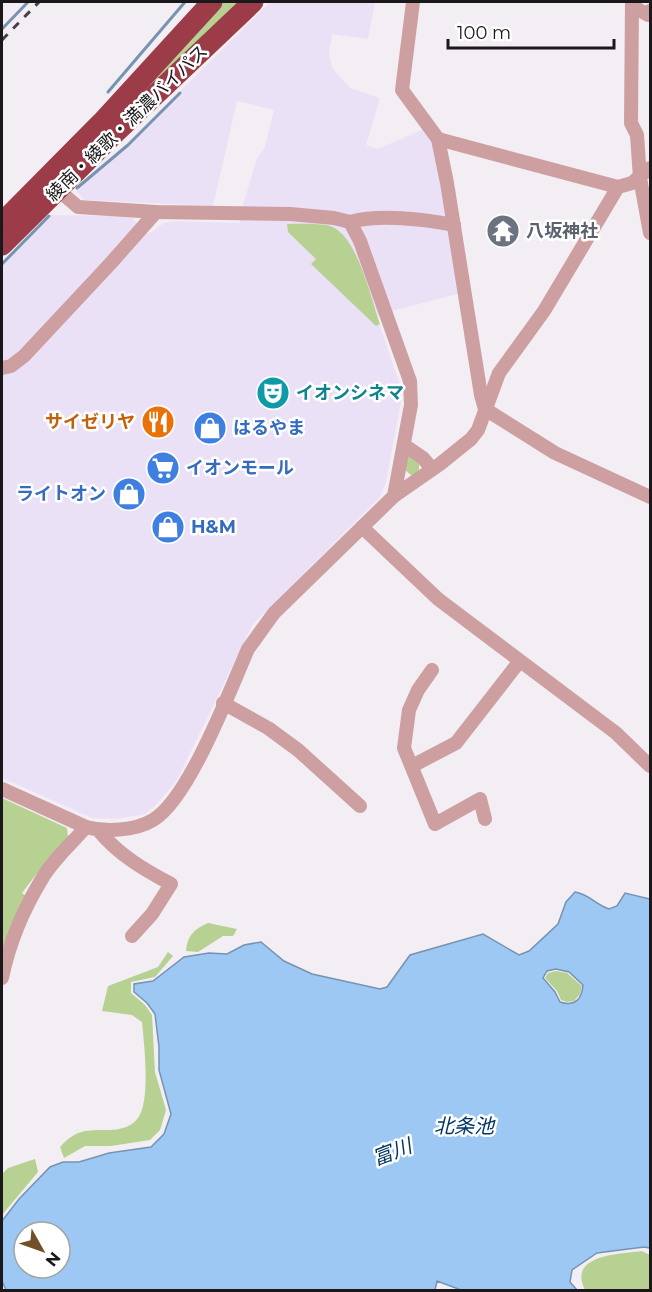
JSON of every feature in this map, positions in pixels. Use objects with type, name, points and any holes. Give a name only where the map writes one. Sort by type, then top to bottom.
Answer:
[{"type":"highway","name":"綾南・綾歌・満濃バイパス","points":[[5,216],[102,122],[212,2]]},
{"type":"highway","name":"綾南・綾歌・満濃バイパス","points":[[2,244],[253,2]]},
{"type":"street","points":[[413,2],[402,90],[438,139],[485,409],[555,453],[651,496]]},
{"type":"street","points":[[632,4],[648,15],[651,11]]},
{"type":"street","points":[[632,4],[632,123],[637,135],[640,178],[651,233]]},
{"type":"street","points":[[438,139],[618,187],[632,183],[651,168]]},
{"type":"street","points":[[2,978],[5,960],[17,928],[43,876],[92,829],[137,826],[153,820],[164,811],[187,781],[258,632],[274,613],[394,496],[471,439],[478,430],[499,373],[544,311],[613,199],[618,187]]},
{"type":"street","points":[[57,189],[78,207],[156,212],[291,214],[350,222],[365,218],[436,221],[454,225]]},
{"type":"street","points":[[2,368],[11,366],[24,356],[156,212]]},
{"type":"street","points":[[350,222],[360,241],[410,381],[411,405],[394,496]]},
{"type":"street","points":[[404,445],[423,458],[432,469]]},
{"type":"street","points":[[362,527],[438,599],[616,733],[651,766]]},
{"type":"street","points":[[412,766],[456,743],[519,662]]},
{"type":"street","points":[[432,670],[418,690],[409,710],[404,748],[435,824],[480,799],[485,819]]},
{"type":"street","points":[[224,703],[268,728],[298,750],[360,806]]},
{"type":"street","points":[[2,789],[92,829],[136,865],[171,884],[152,914],[132,936]]},
{"type":"shaded area","points":[[270,2],[375,2],[368,39],[332,34],[329,53],[332,68],[350,88],[380,98],[366,145],[378,149],[424,129],[437,154],[461,293],[376,315],[401,387],[401,402],[386,482],[380,497],[253,624],[177,780],[156,805],[145,814],[116,819],[92,818],[2,778],[2,266],[51,215],[130,216],[148,234],[164,223],[174,221],[240,223],[257,158],[265,147],[274,110],[237,101],[213,206],[84,200],[75,188],[130,141]]},
{"type":"green space","points":[[220,2],[244,2],[56,176]]},
{"type":"green space","points":[[287,224],[325,225],[340,231],[348,241],[362,269],[380,324],[376,326],[311,264],[316,259],[288,232]]},
{"type":"green space","points":[[407,456],[419,458],[419,472],[412,476],[404,469]]},
{"type":"green space","points":[[2,798],[67,828],[68,837],[22,893],[27,897],[2,956]]},
{"type":"green space","points":[[208,923],[237,929],[233,936],[223,936],[198,952],[186,951],[192,934]]},
{"type":"green space","points":[[168,952],[173,956],[155,977],[131,982],[131,993],[145,1005],[152,1015],[155,1072],[166,1110],[160,1130],[150,1140],[111,1146],[85,1146],[64,1158],[60,1147],[71,1137],[88,1131],[121,1129],[129,1126],[138,1118],[142,1110],[146,1086],[142,1022],[132,1015],[102,1011],[108,986],[158,967]]},
{"type":"green space","points":[[556,971],[567,973],[582,986],[580,994],[574,1001],[561,1000],[557,991],[545,978],[548,973]]},
{"type":"green space","points":[[35,1159],[38,1172],[2,1215],[2,1174],[8,1168]]},
{"type":"green space","points":[[642,1251],[650,1255],[650,1290],[585,1290],[581,1278],[583,1269],[590,1263],[610,1255]]},
{"type":"water","name":"北条池","points":[[575,892],[609,909],[617,906],[625,893],[650,899],[650,1248],[597,1253],[572,1270],[570,1282],[577,1290],[461,1290],[437,1281],[435,1290],[6,1290],[2,1281],[2,1221],[19,1199],[50,1167],[63,1162],[79,1162],[109,1153],[151,1147],[164,1134],[171,1114],[159,1070],[155,1014],[147,1003],[134,992],[134,984],[153,981],[184,957],[209,953],[227,954],[244,945],[261,942],[284,961],[312,974],[380,989],[387,987],[410,955],[483,934],[519,955],[529,951],[558,924],[566,902]],"holes":[[[556,969],[569,972],[583,985],[581,994],[574,1003],[560,1002],[543,978],[547,971]]]},
{"type":"waterway","points":[[2,29],[28,2]]},
{"type":"waterway","points":[[108,92],[185,2]]},
{"type":"waterway","points":[[77,188],[128,145],[180,93]]},
{"type":"waterway","points":[[2,264],[49,216]]},
{"type":"railway","points":[[2,40],[39,2]]},
{"type":"place","name":"八坂神社","points":[[503,231]]},
{"type":"place","name":"イオンシネマ","points":[[273,393]]},
{"type":"place","name":"サイゼリヤ","points":[[158,422]]},
{"type":"place","name":"はるやま","points":[[210,428]]},
{"type":"place","name":"イオンモール","points":[[163,468]]},
{"type":"place","name":"ライトオン","points":[[129,494]]},
{"type":"place","name":"H&M","points":[[168,527]]},
{"type":"water label","name":"富川","points":[[392,1152]]}]
